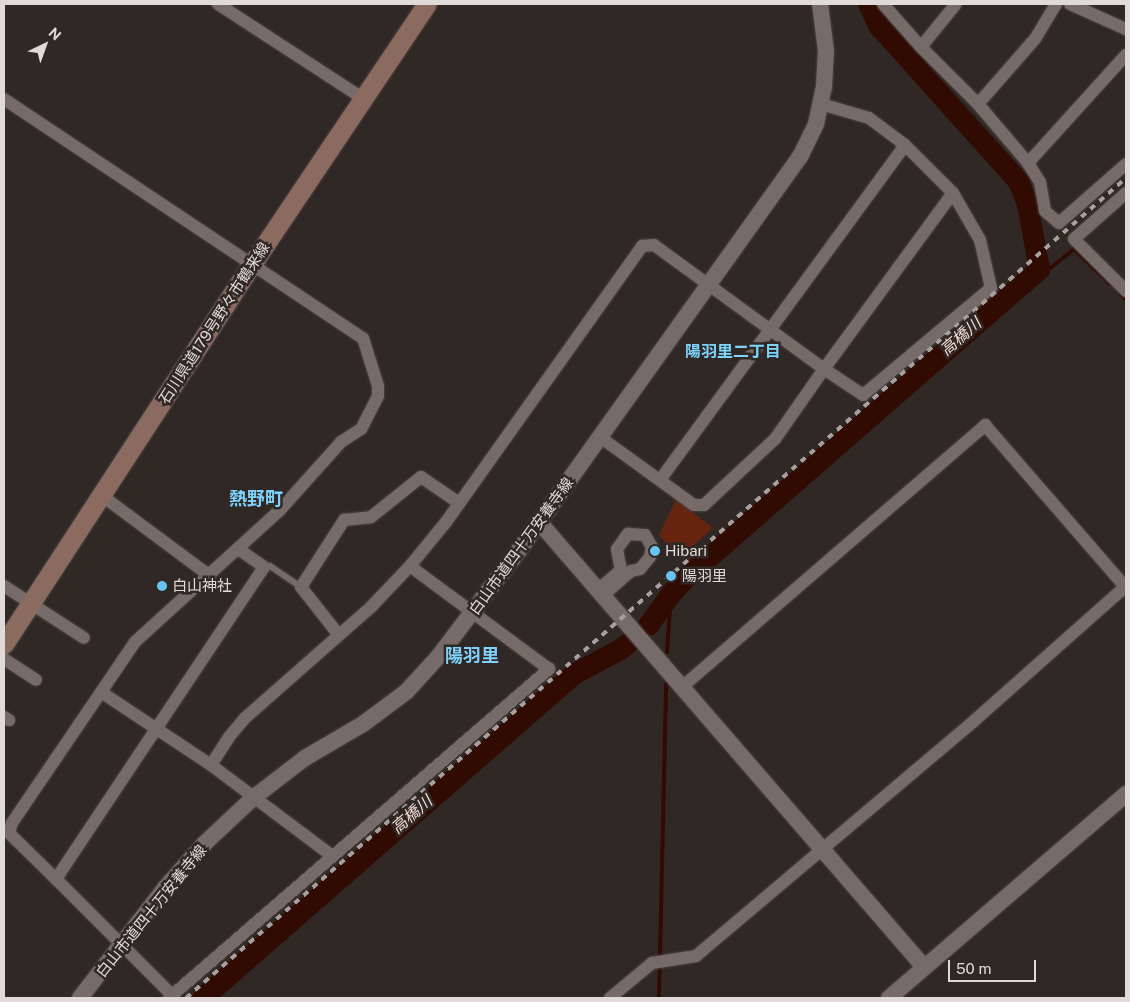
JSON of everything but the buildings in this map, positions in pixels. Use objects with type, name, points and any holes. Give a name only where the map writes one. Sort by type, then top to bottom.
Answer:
[{"type":"main road","name":"石川県道179号野々市鶴来線","points":[[4,644],[252,264],[427,4]]},
{"type":"street","points":[[218,4],[364,98]]},
{"type":"street","name":"白山市道四十万安養寺線","points":[[80,998],[192,858],[253,798],[305,758],[363,724],[406,692],[438,657],[540,523],[709,284],[791,172],[816,124],[821,104],[826,51],[820,4]]},
{"type":"street","points":[[883,4],[921,47],[978,104],[1028,163],[1040,182],[1045,211],[1059,223],[1126,164]]},
{"type":"street","points":[[921,47],[956,4]]},
{"type":"street","points":[[978,104],[1035,39],[1056,4]]},
{"type":"street","points":[[1070,4],[1126,29]]},
{"type":"street","points":[[1028,163],[1126,55]]},
{"type":"street","points":[[4,99],[363,338],[378,386],[378,396],[361,430],[341,442],[286,503],[210,576],[135,642],[8,823],[9,834],[122,945],[170,996],[549,669],[410,566]]},
{"type":"street","points":[[211,765],[229,737],[245,718],[338,634],[371,607],[410,566],[459,503],[642,246],[654,245],[824,369],[863,395],[991,288],[980,240],[953,193],[905,145],[869,118],[821,104]]},
{"type":"street","points":[[660,480],[905,145]]},
{"type":"street","points":[[600,437],[694,505],[704,505],[775,439],[953,193]]},
{"type":"street","points":[[1126,193],[1074,239],[1126,291]]},
{"type":"street","points":[[610,998],[660,962],[696,956],[1126,587],[985,425],[682,687]]},
{"type":"street","points":[[338,634],[301,587],[344,520],[371,517],[421,477],[459,503]]},
{"type":"street","points":[[101,496],[210,576]]},
{"type":"street","points":[[540,523],[924,967]]},
{"type":"street","points":[[628,534],[645,535],[652,547],[650,557],[640,568],[631,571],[600,593],[621,570],[617,549],[628,534]]},
{"type":"street","points":[[56,879],[264,567],[238,549]]},
{"type":"street","points":[[4,586],[84,638]]},
{"type":"street","points":[[4,658],[36,680]]},
{"type":"street","points":[[101,692],[211,765],[332,856]]},
{"type":"street","points":[[889,998],[1126,794]]},
{"type":"lane","points":[[264,567],[270,566],[301,587]]},
{"type":"shaded area","points":[[676,500],[713,528],[679,558],[659,535]]},
{"type":"waterway","name":"高橋川","points":[[648,625],[671,593],[687,576],[1039,269],[1027,204],[1018,181],[878,25],[868,4]]},
{"type":"waterway","points":[[1039,269],[1048,270],[1074,249],[1110,284]]},
{"type":"waterway","points":[[1119,292],[1126,300]]},
{"type":"waterway","points":[[667,652],[671,593]]},
{"type":"waterway","name":"高橋川","points":[[202,998],[575,673],[620,649],[629,642]]},
{"type":"waterway","points":[[659,998],[666,684]]},
{"type":"railway","points":[[186,998],[1126,178]]},
{"type":"place","name":"Hibari","points":[[655,551]]},
{"type":"place","name":"陽羽里","points":[[671,576]]},
{"type":"place","name":"白山神社","points":[[162,586]]},
{"type":"district","name":"陽羽里二丁目","points":[[733,352]]},
{"type":"district","name":"熱野町","points":[[256,499]]},
{"type":"district","name":"陽羽里","points":[[472,656]]}]
